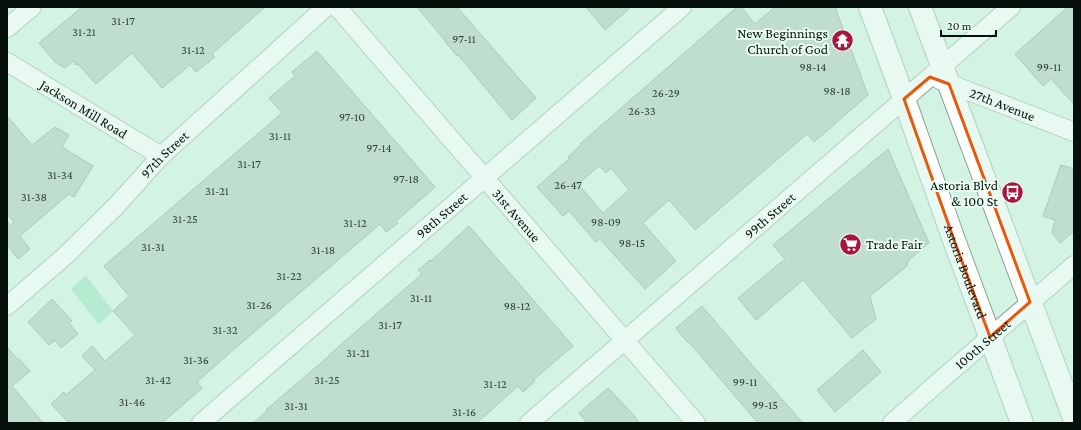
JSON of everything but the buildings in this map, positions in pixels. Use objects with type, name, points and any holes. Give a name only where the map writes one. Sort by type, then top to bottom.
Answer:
[{"type":"main road","name":"Astoria Boulevard","points":[[870,7],[1022,423]]},
{"type":"main road","points":[[920,7],[941,76],[1074,418]]},
{"type":"street","points":[[7,28],[32,7]]},
{"type":"street","name":"97th Street","points":[[7,306],[65,256],[116,206],[161,156],[326,7]]},
{"type":"street","name":"31st Avenue","points":[[337,7],[696,423]]},
{"type":"street","name":"98th Street","points":[[201,423],[682,7]]},
{"type":"street","name":"99th Street","points":[[529,423],[885,115],[904,99],[941,76],[1011,7]]},
{"type":"street","name":"Jackson Mill Road","points":[[7,62],[161,156]]},
{"type":"street","name":"27th Avenue","points":[[941,76],[1074,132]]},
{"type":"street","name":"100th Street","points":[[892,423],[1074,265]]},
{"type":"highlighted area","points":[[930,77],[949,84],[1030,302],[990,337],[954,240],[904,99]]},
{"type":"green space","points":[[86,275],[113,311],[99,325],[71,289]]},
{"type":"place","name":"New Beginnings Church of God","points":[[843,41]]},
{"type":"place","name":"Astoria Blvd & 100 St","points":[[1013,193]]},
{"type":"place","name":"Trade Fair","points":[[851,244]]}]
